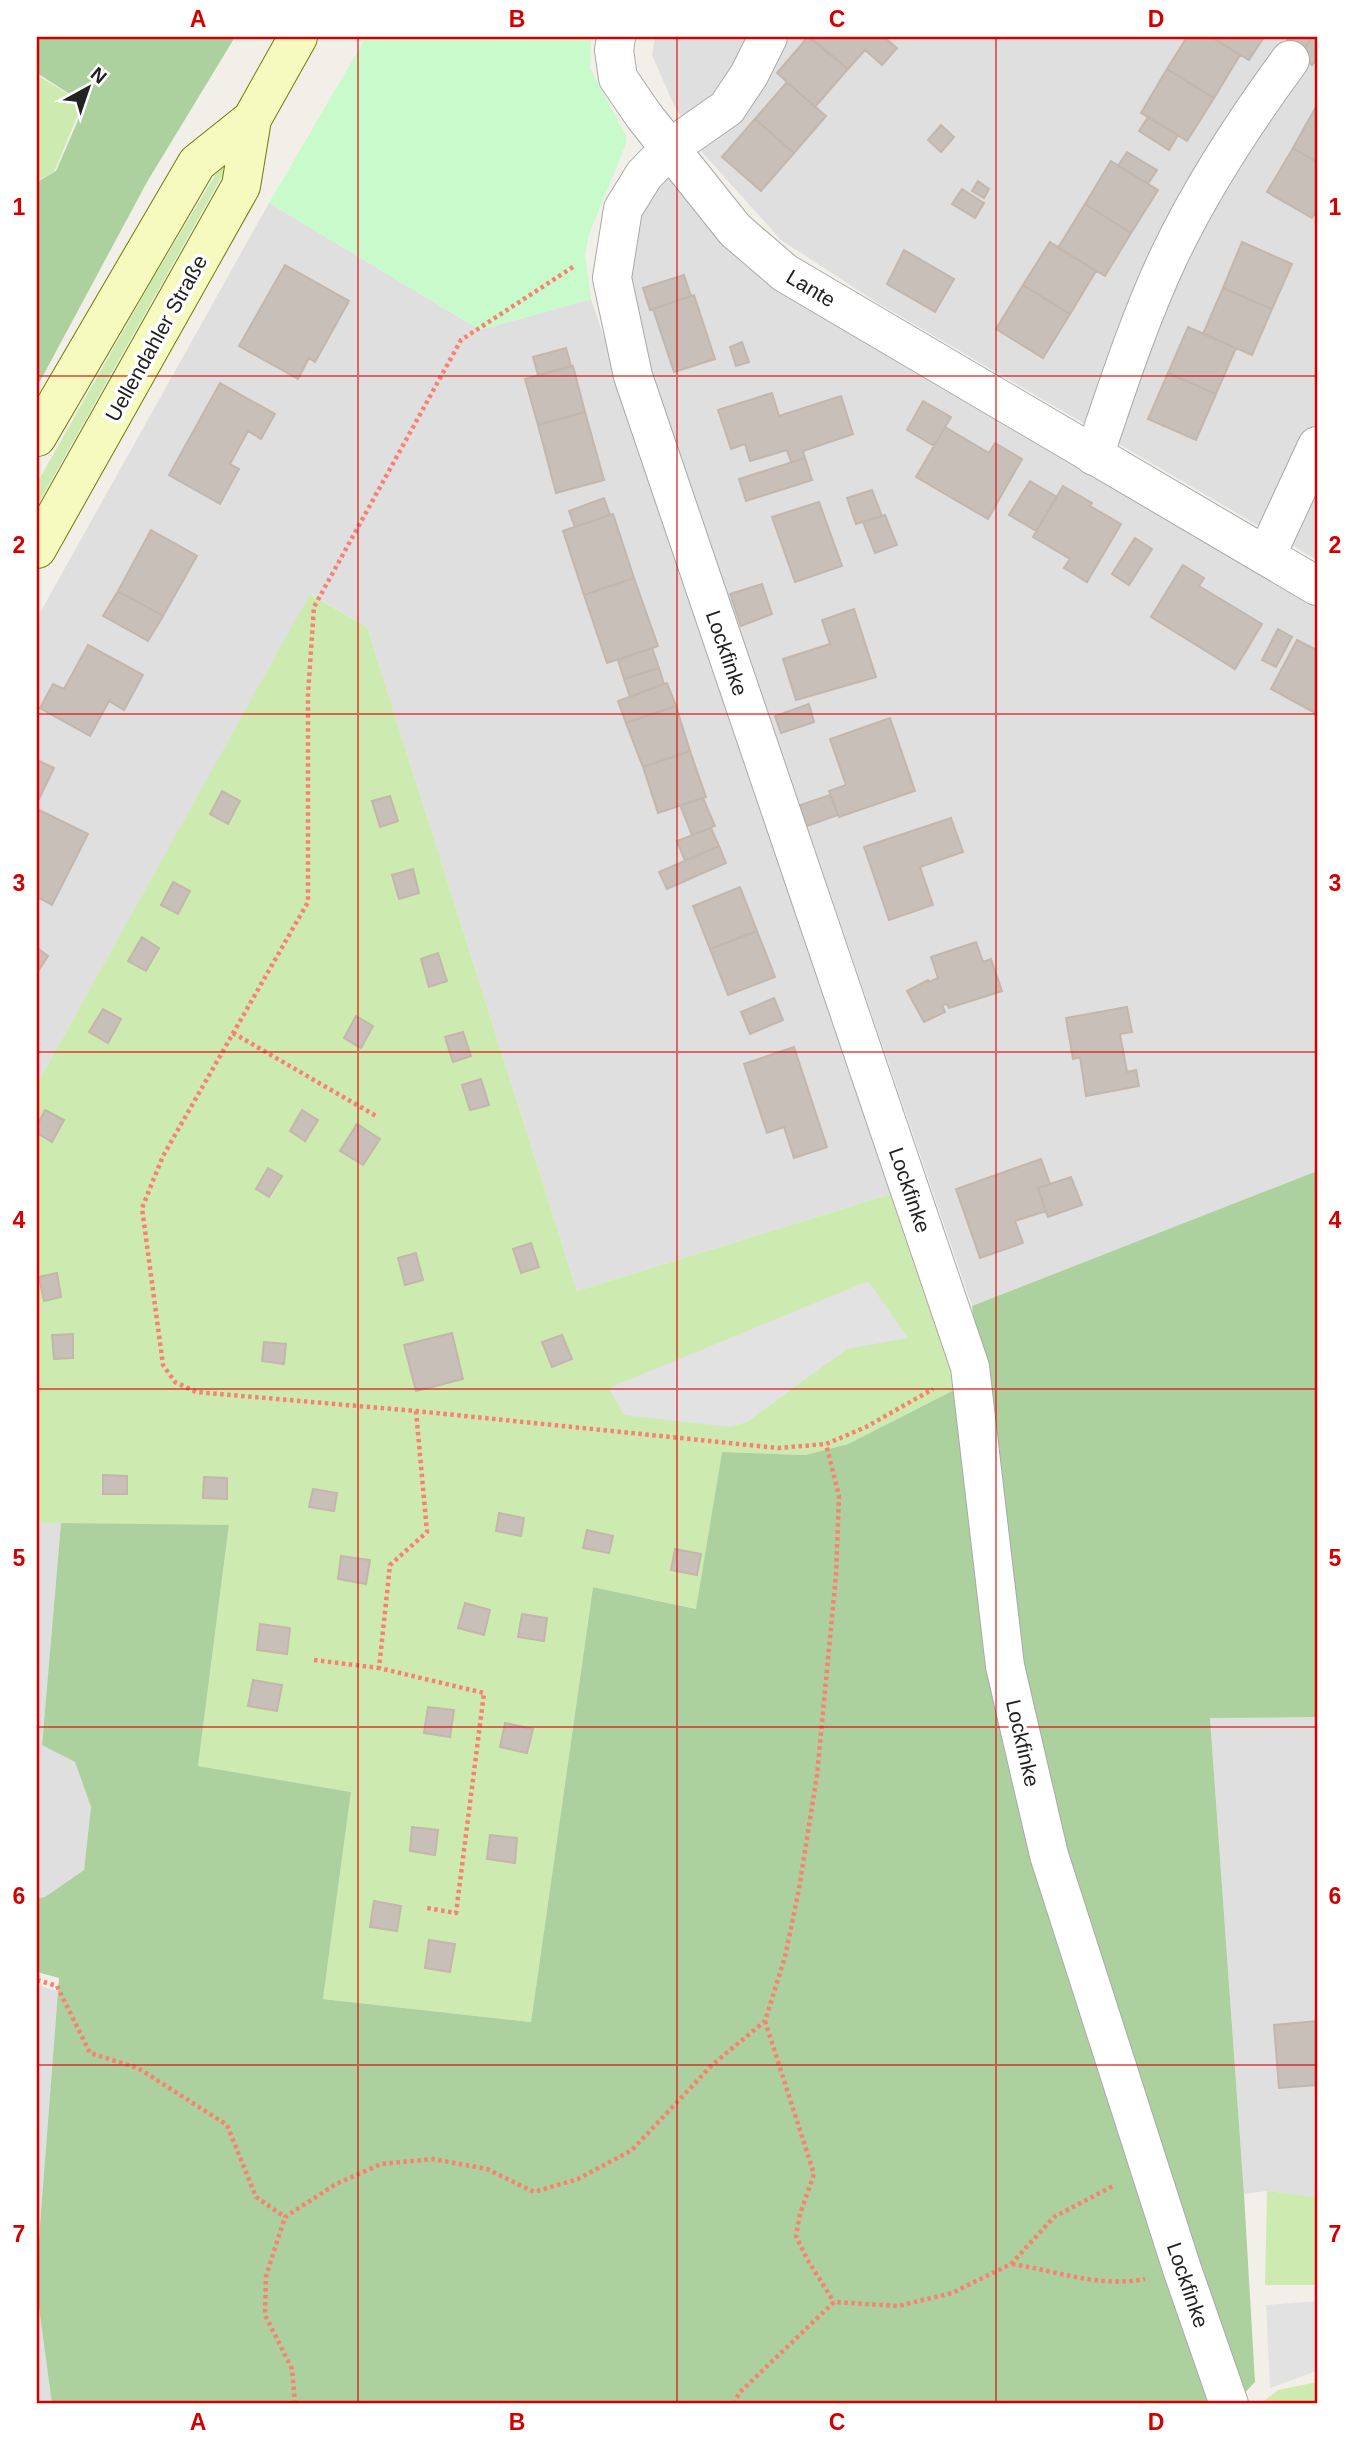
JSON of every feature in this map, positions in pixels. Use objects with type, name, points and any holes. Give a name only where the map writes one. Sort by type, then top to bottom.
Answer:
[{"type":"main road","name":"Uellendahler Straße","points":[[37,549],[241,186],[252,118],[298,37]]},
{"type":"main road","name":"Uellendahler Straße","points":[[37,438],[197,163],[252,118]]},
{"type":"street","name":"Lante","points":[[617,37],[614,50],[618,78],[644,116],[735,230],[785,273],[1317,586]]},
{"type":"street","name":"Lockfinke","points":[[768,37],[749,75],[727,108],[670,148],[644,175],[623,209],[612,278],[633,376],[970,1367],[1005,1666],[1049,1855],[1228,2404]]},
{"type":"street","points":[[1094,456],[1136,333],[1170,254],[1222,160],[1290,61]]},
{"type":"street","points":[[1266,556],[1317,446]]},
{"type":"path","points":[[617,239],[461,340],[314,607],[308,694],[308,902],[163,1156],[142,1208],[163,1365],[175,1382],[196,1392],[416,1411],[778,1448],[826,1444],[866,1427],[970,1367]]},
{"type":"path","points":[[233,1033],[376,1116]]},
{"type":"path","points":[[379,1668],[390,1565],[427,1532],[416,1411]]},
{"type":"path","points":[[295,2404],[292,2369],[265,2315],[266,2276],[285,2217],[336,2185],[381,2164],[432,2159],[486,2169],[534,2192],[578,2179],[632,2150],[712,2065],[765,2021],[785,1957],[817,1775],[836,1575],[839,1496],[826,1444]]},
{"type":"path","points":[[314,1660],[379,1668],[484,1693],[456,1913],[427,1908]]},
{"type":"path","points":[[37,1980],[57,1986],[90,2053],[138,2068],[228,2126],[256,2197],[285,2217]]},
{"type":"path","points":[[765,2021],[793,2100],[814,2174],[800,2214],[796,2236],[834,2302]]},
{"type":"path","points":[[734,2404],[739,2393],[834,2302],[898,2306],[952,2292],[1011,2264],[1054,2217],[1115,2185],[1155,2186]]},
{"type":"path","points":[[1011,2264],[1065,2276],[1123,2283],[1166,2275],[1182,2269]]},
{"type":"shaded area","points":[[655,37],[1317,37],[1317,560],[878,303],[781,240],[702,152],[673,103],[652,55]]},
{"type":"shaded area","points":[[673,173],[722,242],[1317,605],[1317,1171],[972,1306],[633,319],[625,250],[657,184]]},
{"type":"shaded area","points":[[269,203],[480,330],[591,299],[891,1194],[577,1291],[367,627],[311,594],[37,1084],[37,618]]},
{"type":"shaded area","points":[[868,1281],[908,1338],[847,1349],[747,1422],[731,1427],[624,1415],[609,1388]]},
{"type":"shaded area","points":[[37,1523],[61,1523],[42,1744],[75,1762],[91,1807],[84,1870],[45,1897],[37,1898]]},
{"type":"shaded area","points":[[1210,1717],[1317,1717],[1317,2197],[1267,2191],[1244,2194]]},
{"type":"shaded area","points":[[37,1985],[58,1991],[37,2264]]},
{"type":"shaded area","points":[[37,2293],[52,2404],[37,2404]]},
{"type":"shaded area","points":[[1317,2301],[1317,2371],[1270,2388],[1266,2305]]},
{"type":"green space","points":[[37,37],[235,37],[147,182],[37,387],[37,182],[56,171],[85,104],[37,73]]},
{"type":"green space","points":[[366,37],[591,37],[590,68],[626,136],[626,144],[589,234],[585,254],[591,299],[480,330],[269,203]]},
{"type":"green space","points":[[37,75],[83,103],[54,172],[37,181]]},
{"type":"green space","points":[[230,162],[37,506],[37,483],[151,282],[222,164]]},
{"type":"green space","points":[[310,594],[367,627],[577,1291],[891,1194],[958,1388],[848,1444],[805,1455],[722,1452],[697,1609],[593,1587],[531,2022],[323,1999],[351,1792],[198,1766],[229,1526],[37,1523],[37,1084]]},
{"type":"green space","points":[[1317,1171],[1317,1717],[1210,1718],[1255,2382],[1237,2401],[1025,1712],[972,1306]]},
{"type":"green space","points":[[958,1388],[995,1659],[1217,2404],[52,2404],[37,2293],[37,2264],[59,1978],[37,1972],[37,1898],[45,1897],[84,1870],[91,1807],[75,1762],[42,1745],[61,1523],[229,1525],[198,1766],[351,1792],[323,1999],[531,2022],[593,1587],[696,1609],[722,1452],[805,1455],[848,1444]]},
{"type":"green space","points":[[1267,2191],[1317,2197],[1317,2285],[1265,2285]]},
{"type":"green space","points":[[1317,2382],[1317,2404],[1260,2404],[1278,2390]]},
{"type":"building","points":[[808,37],[848,69],[815,107],[777,73]]},
{"type":"building","points":[[810,37],[884,37],[897,48],[882,65],[865,50],[848,69]]},
{"type":"building","points":[[1187,37],[1211,37],[1240,55],[1214,98],[1167,69]]},
{"type":"building","points":[[1211,37],[1264,37],[1249,60]]},
{"type":"building","points":[[1290,37],[1313,37],[1299,55],[1284,44]]},
{"type":"building","points":[[1313,37],[1317,37],[1317,59],[1312,65],[1299,55]]},
{"type":"building","points":[[1167,69],[1214,98],[1187,141],[1141,113]]},
{"type":"building","points":[[787,82],[826,116],[794,153],[755,119]]},
{"type":"building","points":[[1317,105],[1317,162],[1293,148]]},
{"type":"building","points":[[1148,117],[1178,135],[1169,150],[1139,131]]},
{"type":"building","points":[[755,119],[794,153],[761,191],[722,157]]},
{"type":"building","points":[[941,125],[954,137],[941,152],[928,140]]},
{"type":"building","points":[[1293,148],[1317,162],[1317,210],[1312,218],[1267,192]]},
{"type":"building","points":[[1127,152],[1157,170],[1148,184],[1118,166]]},
{"type":"building","points":[[1111,161],[1158,190],[1131,233],[1085,204]]},
{"type":"building","points":[[978,181],[989,189],[984,198],[972,191]]},
{"type":"building","points":[[962,189],[984,203],[975,218],[952,204]]},
{"type":"building","points":[[1085,204],[1131,233],[1105,276],[1058,248]]},
{"type":"building","points":[[1050,242],[1096,271],[1070,314],[1023,285]]},
{"type":"building","points":[[1242,242],[1292,264],[1272,309],[1223,288]]},
{"type":"building","points":[[904,250],[954,279],[935,312],[887,284]]},
{"type":"building","points":[[285,265],[349,301],[315,362],[309,358],[298,379],[239,346]]},
{"type":"building","points":[[684,275],[691,296],[650,310],[643,288]]},
{"type":"building","points":[[1023,285],[1070,314],[1043,358],[996,329]]},
{"type":"building","points":[[1223,288],[1272,309],[1252,355],[1203,334]]},
{"type":"building","points":[[694,295],[715,359],[674,372],[653,309]]},
{"type":"building","points":[[1188,327],[1236,348],[1216,394],[1168,373]]},
{"type":"building","points":[[742,342],[749,362],[736,366],[730,347]]},
{"type":"building","points":[[566,348],[571,366],[538,375],[533,357]]},
{"type":"building","points":[[573,366],[585,412],[538,425],[525,379]]},
{"type":"building","points":[[1168,373],[1216,394],[1196,440],[1148,419]]},
{"type":"building","points":[[220,383],[275,414],[261,439],[248,431],[230,464],[239,469],[220,504],[169,475]]},
{"type":"building","points":[[772,393],[779,416],[841,396],[853,434],[803,451],[805,458],[791,462],[787,450],[750,461],[745,444],[731,449],[718,410]]},
{"type":"building","points":[[923,401],[951,417],[934,446],[907,430]]},
{"type":"building","points":[[585,412],[604,480],[556,493],[538,425]]},
{"type":"building","points":[[945,427],[989,453],[995,443],[1022,459],[988,519],[916,477]]},
{"type":"building","points":[[805,458],[812,480],[746,501],[739,479]]},
{"type":"building","points":[[1030,481],[1057,497],[1036,531],[1009,515]]},
{"type":"building","points":[[1063,486],[1121,524],[1087,582],[1064,568],[1070,559],[1033,537]]},
{"type":"building","points":[[872,490],[882,516],[856,524],[847,498]]},
{"type":"building","points":[[604,498],[610,515],[575,527],[569,511]]},
{"type":"building","points":[[819,502],[842,566],[795,582],[772,517]]},
{"type":"building","points":[[613,514],[634,578],[584,595],[563,531]]},
{"type":"building","points":[[885,515],[897,545],[875,553],[863,522]]},
{"type":"building","points":[[151,530],[197,556],[163,616],[118,591]]},
{"type":"building","points":[[1135,538],[1152,549],[1129,585],[1112,574]]},
{"type":"building","points":[[1183,565],[1204,578],[1199,586],[1262,624],[1235,669],[1151,617]]},
{"type":"building","points":[[634,578],[658,646],[607,663],[584,595]]},
{"type":"building","points":[[762,584],[772,614],[741,626],[730,594]]},
{"type":"building","points":[[118,591],[163,616],[148,641],[103,616]]},
{"type":"building","points":[[854,609],[876,677],[796,700],[783,659],[830,644],[822,620]]},
{"type":"building","points":[[1278,629],[1292,637],[1276,667],[1262,660]]},
{"type":"building","points":[[1297,640],[1317,650],[1317,714],[1271,689]]},
{"type":"building","points":[[88,645],[143,675],[124,710],[109,701],[90,736],[40,708],[53,684],[64,689]]},
{"type":"building","points":[[652,648],[659,668],[624,679],[618,660]]},
{"type":"building","points":[[659,668],[664,684],[630,697],[624,679]]},
{"type":"building","points":[[667,683],[676,706],[626,723],[618,701]]},
{"type":"building","points":[[809,704],[814,722],[781,733],[775,716]]},
{"type":"building","points":[[676,706],[690,751],[643,767],[626,723]]},
{"type":"building","points":[[890,718],[915,791],[839,817],[829,791],[846,785],[830,739]]},
{"type":"building","points":[[690,751],[706,797],[658,813],[643,767]]},
{"type":"building","points":[[37,760],[54,768],[38,801],[37,800]]},
{"type":"building","points":[[222,791],[240,801],[228,824],[210,814]]},
{"type":"building","points":[[830,795],[838,815],[804,827],[798,806]]},
{"type":"building","points":[[390,796],[398,821],[380,827],[372,801]]},
{"type":"building","points":[[703,798],[715,826],[692,835],[680,805]]},
{"type":"building","points":[[37,809],[88,834],[52,905],[37,897]]},
{"type":"building","points":[[951,818],[963,852],[920,867],[933,905],[889,920],[864,847]]},
{"type":"building","points":[[711,828],[719,846],[685,861],[677,841]]},
{"type":"building","points":[[719,846],[726,863],[667,889],[659,872]]},
{"type":"building","points":[[413,869],[419,893],[399,899],[392,875]]},
{"type":"building","points":[[173,882],[190,891],[178,914],[161,905]]},
{"type":"building","points":[[740,887],[757,931],[710,949],[693,906]]},
{"type":"building","points":[[757,931],[775,977],[728,995],[710,949]]},
{"type":"building","points":[[142,937],[159,948],[146,971],[128,961]]},
{"type":"building","points":[[976,942],[983,962],[991,959],[1002,991],[949,1008],[947,1004],[942,1005],[945,1012],[924,1022],[907,991],[938,978],[931,957]]},
{"type":"building","points":[[37,948],[48,956],[37,973]]},
{"type":"building","points":[[438,953],[447,981],[429,987],[421,959]]},
{"type":"building","points":[[774,998],[783,1020],[750,1034],[741,1012]]},
{"type":"building","points":[[1127,1007],[1132,1032],[1120,1034],[1127,1072],[1136,1070],[1139,1086],[1086,1096],[1080,1057],[1073,1059],[1066,1018]]},
{"type":"building","points":[[103,1009],[121,1019],[108,1043],[89,1032]]},
{"type":"building","points":[[356,1016],[373,1026],[361,1048],[344,1038]]},
{"type":"building","points":[[463,1032],[471,1056],[453,1062],[445,1037]]},
{"type":"building","points":[[794,1047],[827,1147],[794,1158],[784,1127],[767,1133],[744,1064]]},
{"type":"building","points":[[481,1079],[489,1105],[470,1110],[462,1085]]},
{"type":"building","points":[[45,1110],[64,1120],[52,1142],[37,1133],[37,1126]]},
{"type":"building","points":[[302,1110],[318,1120],[305,1141],[290,1131]]},
{"type":"building","points":[[357,1124],[380,1139],[363,1165],[340,1151]]},
{"type":"building","points":[[1041,1159],[1050,1184],[1038,1188],[1046,1211],[1015,1221],[1023,1243],[980,1258],[956,1189]]},
{"type":"building","points":[[268,1168],[282,1176],[269,1197],[256,1189]]},
{"type":"building","points":[[1071,1177],[1082,1205],[1048,1217],[1038,1188]]},
{"type":"building","points":[[531,1243],[539,1267],[521,1273],[513,1249]]},
{"type":"building","points":[[416,1253],[423,1280],[405,1285],[398,1258]]},
{"type":"building","points":[[57,1273],[61,1297],[44,1301],[39,1277]]},
{"type":"building","points":[[452,1333],[463,1379],[416,1391],[404,1345]]},
{"type":"building","points":[[73,1334],[73,1358],[54,1359],[52,1335]]},
{"type":"building","points":[[562,1335],[572,1359],[552,1367],[542,1342]]},
{"type":"building","points":[[264,1342],[286,1344],[284,1364],[262,1361]]},
{"type":"building","points":[[103,1475],[127,1476],[127,1494],[103,1494]]},
{"type":"building","points":[[204,1477],[227,1478],[227,1499],[203,1498]]},
{"type":"building","points":[[313,1489],[337,1493],[334,1511],[309,1507]]},
{"type":"building","points":[[499,1513],[524,1518],[521,1536],[496,1531]]},
{"type":"building","points":[[587,1530],[613,1536],[609,1553],[583,1548]]},
{"type":"building","points":[[675,1549],[701,1554],[697,1575],[671,1570]]},
{"type":"building","points":[[341,1556],[370,1560],[366,1584],[338,1579]]},
{"type":"building","points":[[465,1603],[490,1610],[484,1635],[458,1628]]},
{"type":"building","points":[[522,1614],[547,1618],[544,1641],[518,1637]]},
{"type":"building","points":[[260,1624],[290,1628],[287,1654],[257,1650]]},
{"type":"building","points":[[253,1680],[282,1685],[277,1711],[248,1706]]},
{"type":"building","points":[[428,1707],[454,1710],[450,1737],[424,1733]]},
{"type":"building","points":[[505,1723],[533,1729],[527,1753],[500,1747]]},
{"type":"building","points":[[412,1827],[438,1830],[435,1855],[410,1851]]},
{"type":"building","points":[[490,1835],[517,1838],[515,1863],[487,1859]]},
{"type":"building","points":[[374,1901],[401,1906],[397,1931],[370,1927]]},
{"type":"building","points":[[429,1940],[455,1944],[450,1972],[425,1968]]},
{"type":"building","points":[[1317,2021],[1317,2085],[1279,2088],[1274,2025]]}]
